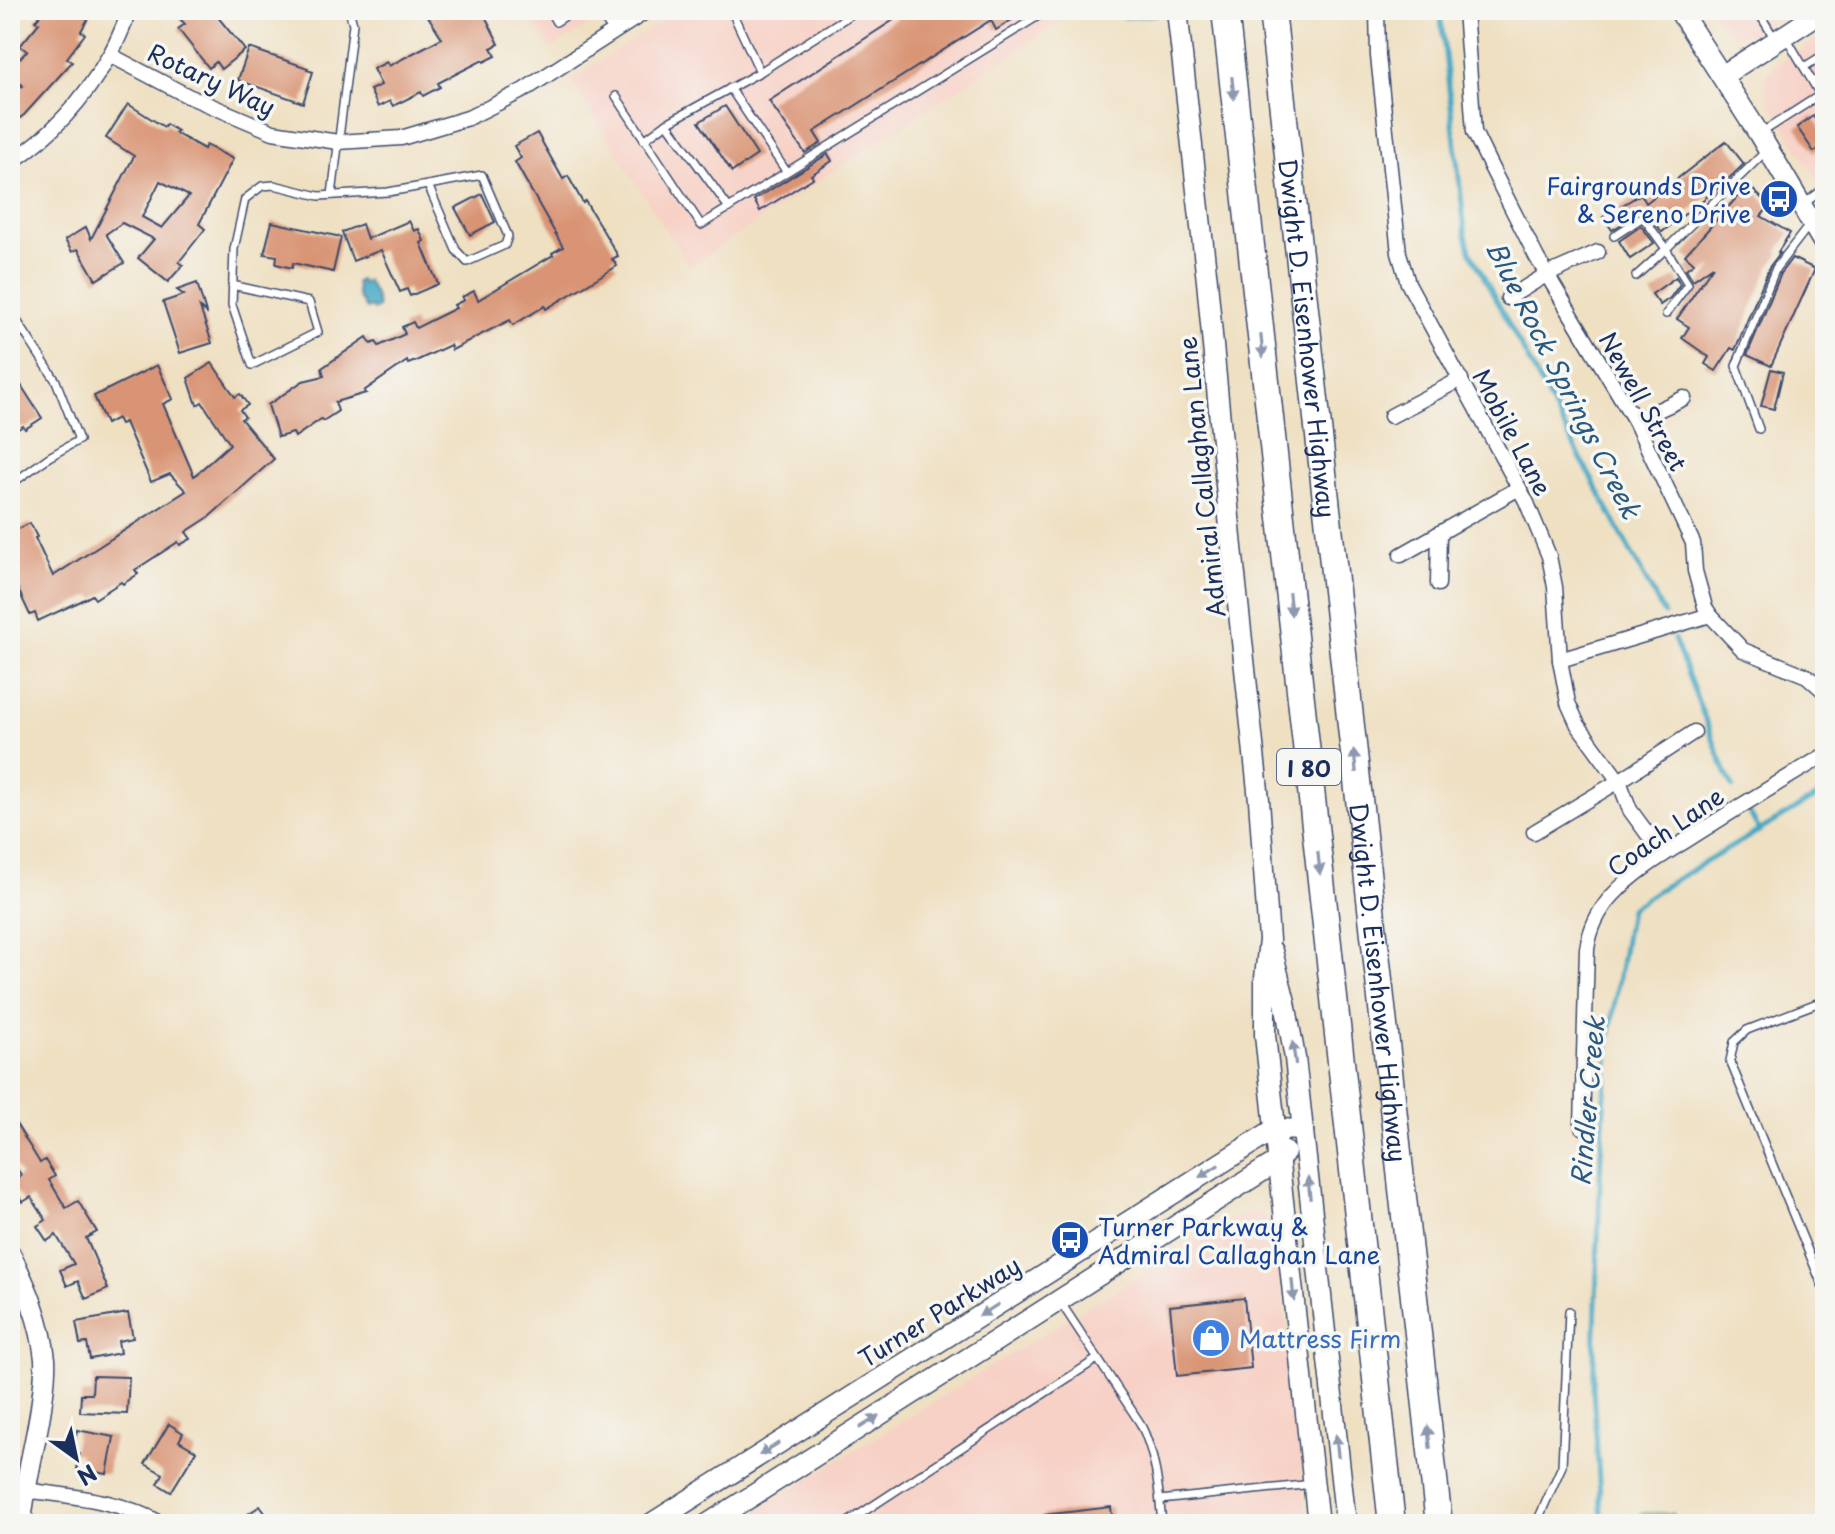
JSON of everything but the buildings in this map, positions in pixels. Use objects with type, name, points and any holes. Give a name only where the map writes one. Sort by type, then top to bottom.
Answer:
[{"type":"highway","name":"Dwight D. Eisenhower Highway","points":[[1225,10],[1392,1524]]},
{"type":"highway","name":"Dwight D. Eisenhower Highway","points":[[1272,10],[1439,1524]]},
{"type":"main road","name":"Admiral Callaghan Lane","points":[[1177,10],[1256,770],[1269,940],[1295,1058],[1346,1524]]},
{"type":"main road","points":[[1679,10],[1825,245]]},
{"type":"main road","points":[[1722,76],[1823,14]]},
{"type":"main road","name":"Admiral Callaghan Lane","points":[[1269,940],[1265,1035],[1318,1524]]},
{"type":"main road","points":[[1275,1129],[1303,1130]]},
{"type":"main road","name":"Turner Parkway","points":[[651,1524],[1275,1129]]},
{"type":"main road","points":[[708,1524],[1278,1161],[1303,1130]]},
{"type":"main road","points":[[10,1254],[38,1318],[45,1361],[45,1385],[17,1489],[21,1524]]},
{"type":"street","points":[[10,18],[14,10]]},
{"type":"street","points":[[10,163],[60,122],[95,79],[131,10]]},
{"type":"street","name":"Rotary Way","points":[[110,55],[188,96],[273,132],[338,142],[401,138],[468,118],[524,90],[648,10]]},
{"type":"street","name":"Mobile Lane","points":[[1377,10],[1378,56],[1399,253],[1408,283],[1519,488],[1549,556],[1555,587],[1560,660],[1568,703],[1578,725],[1619,781],[1630,810],[1663,855]]},
{"type":"street","name":"Newell Street","points":[[1465,10],[1474,132],[1546,275],[1635,421],[1693,543],[1695,571],[1705,607],[1743,650],[1807,676],[1825,692]]},
{"type":"street","points":[[1508,298],[1546,275],[1598,252]]},
{"type":"street","points":[[1391,416],[1461,379]]},
{"type":"street","points":[[1635,421],[1684,398]]},
{"type":"street","points":[[1401,555],[1519,488]]},
{"type":"street","points":[[1438,584],[1439,533]]},
{"type":"street","points":[[1560,660],[1710,615]]},
{"type":"street","points":[[1534,832],[1694,732]]},
{"type":"street","name":"Coach Lane","points":[[1582,1127],[1587,949],[1594,920],[1613,895],[1663,855],[1825,755]]},
{"type":"street","points":[[17,1489],[112,1503],[162,1524]]},
{"type":"lane","points":[[332,195],[353,24],[349,10]]},
{"type":"lane","points":[[549,10],[556,22],[574,10]]},
{"type":"lane","points":[[598,10],[613,32]]},
{"type":"lane","points":[[731,10],[760,72]]},
{"type":"lane","points":[[644,140],[667,123],[760,72],[858,10]]},
{"type":"lane","points":[[616,96],[701,225],[1048,10]]},
{"type":"lane","points":[[1757,10],[1804,67],[1825,103]]},
{"type":"lane","points":[[1804,67],[1825,54]]},
{"type":"lane","points":[[730,88],[786,171]]},
{"type":"lane","points":[[1636,276],[1666,249],[1763,142],[1820,95]]},
{"type":"lane","points":[[667,123],[729,208]]},
{"type":"lane","points":[[232,285],[309,302],[318,332],[252,365],[232,305],[232,285],[234,249],[245,199],[262,186],[274,185],[319,196],[388,192],[482,175],[508,236],[505,245],[467,262],[456,250],[428,185]]},
{"type":"lane","points":[[1759,429],[1736,366],[1776,268],[1806,214],[1825,188]]},
{"type":"lane","points":[[1614,236],[1643,217],[1666,249],[1688,284],[1666,314]]},
{"type":"lane","points":[[10,310],[56,381],[79,440],[10,485]]},
{"type":"lane","points":[[1825,1000],[1747,1030],[1734,1042],[1730,1061],[1825,1292]]},
{"type":"lane","points":[[1059,1301],[1148,1439],[1158,1482],[1162,1524]]},
{"type":"lane","points":[[1536,1524],[1562,1466],[1569,1311]]},
{"type":"lane","points":[[845,1524],[1097,1359]]},
{"type":"lane","points":[[1160,1500],[1314,1484]]},
{"type":"shaded area","points":[[527,10],[612,10],[551,49]]},
{"type":"shaded area","points":[[679,10],[1078,10],[689,267],[571,80]]},
{"type":"shaded area","points":[[1712,10],[1787,10],[1789,13],[1751,34],[1736,35],[1727,30]]},
{"type":"shaded area","points":[[1825,35],[1825,192],[1767,99],[1764,88],[1765,77],[1776,64]]},
{"type":"shaded area","points":[[1251,1212],[1266,1217],[1277,1240],[1308,1524],[738,1524],[1226,1222]]},
{"type":"green space","points":[[1643,1513],[1673,1513],[1676,1524],[1629,1524]]},
{"type":"water","points":[[360,280],[362,283],[367,281],[375,295],[378,307],[373,310],[372,307],[366,309],[358,296],[356,282]]},
{"type":"waterway","points":[[1115,10],[1125,17],[1157,14]]},
{"type":"waterway","name":"Blue Rock Springs Creek","points":[[1440,10],[1465,231],[1470,251],[1664,614]]},
{"type":"waterway","points":[[1674,639],[1733,787]]},
{"type":"waterway","name":"Rindler Creek","points":[[1602,1524],[1593,1390],[1601,1153],[1609,1038],[1630,909],[1825,792]]},
{"type":"waterway","points":[[1748,811],[1760,831]]},
{"type":"place","name":"Fairgrounds Drive & Sereno Drive","points":[[1779,199]]},
{"type":"place","name":"Turner Parkway & Admiral Callaghan Lane","points":[[1070,1240]]},
{"type":"place","name":"Mattress Firm","points":[[1211,1338]]}]
